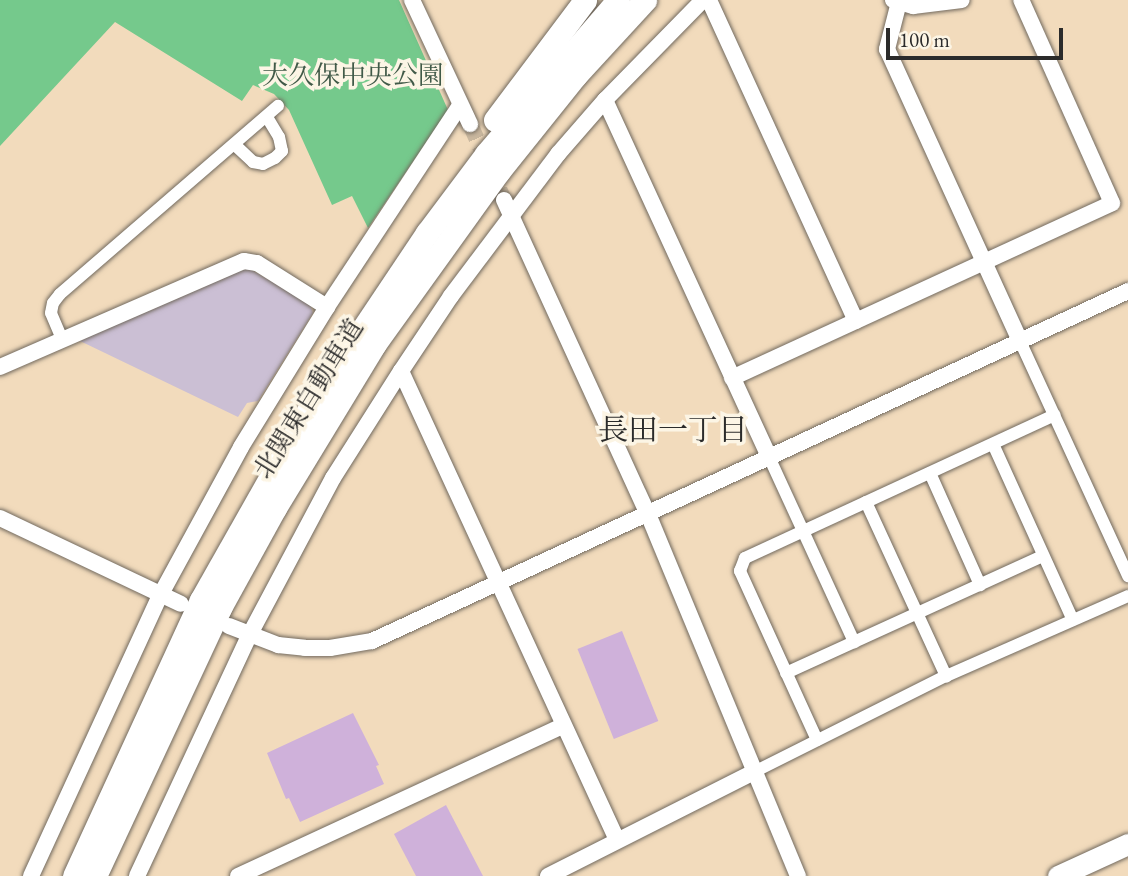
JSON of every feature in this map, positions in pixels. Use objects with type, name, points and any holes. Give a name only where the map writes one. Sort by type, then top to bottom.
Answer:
[{"type":"highway","points":[[359,331],[420,227],[585,0]]},
{"type":"highway","name":"北関東自動車道","points":[[74,876],[201,600],[309,409],[359,331],[426,233],[486,154],[636,3]]},
{"type":"highway","name":"北関東自動車道","points":[[95,876],[220,608],[374,345],[482,192],[636,3]]},
{"type":"highway","points":[[1058,876],[1079,871],[1128,844]]},
{"type":"street","points":[[412,0],[470,124]]},
{"type":"street","points":[[137,876],[250,634],[333,478],[401,371],[451,296],[558,154],[605,100],[704,0]]},
{"type":"street","points":[[709,0],[856,321]]},
{"type":"street","points":[[962,0],[914,6],[896,1],[887,49],[1128,576]]},
{"type":"street","points":[[732,379],[1112,203],[1021,0]]},
{"type":"street","points":[[605,100],[855,642]]},
{"type":"street","points":[[31,876],[160,594],[241,447],[327,307],[460,105]]},
{"type":"street","points":[[62,339],[51,313],[53,303],[60,294],[278,106]]},
{"type":"street","points":[[235,145],[253,162],[263,164],[275,158],[282,151],[279,137],[267,117]]},
{"type":"street","points":[[504,200],[648,514],[797,876]]},
{"type":"street","points":[[0,367],[244,261],[257,262],[327,307]]},
{"type":"street","points":[[229,626],[278,645],[305,648],[351,646],[392,632],[1128,291]]},
{"type":"street","points":[[401,371],[617,841]]},
{"type":"street","points":[[817,740],[740,572],[745,558],[1055,415]]},
{"type":"street","points":[[993,444],[1073,620]]},
{"type":"street","points":[[930,473],[980,585]]},
{"type":"street","points":[[866,502],[946,676]]},
{"type":"street","points":[[0,518],[181,604]]},
{"type":"street","points":[[786,673],[1043,556]]},
{"type":"street","points":[[552,875],[946,676],[1128,596]]},
{"type":"street","points":[[244,875],[564,726]]},
{"type":"shaded area","points":[[243,268],[250,269],[310,304],[313,313],[258,401],[247,403],[238,417],[78,340]]},
{"type":"green space","name":"大久保中央公園","points":[[0,0],[399,0],[448,110],[368,228],[352,196],[332,205],[289,110],[274,94],[253,85],[242,101],[115,22],[0,146]]},
{"type":"building","points":[[622,631],[658,721],[614,739],[577,649]]},
{"type":"building","points":[[353,713],[379,765],[376,766],[384,784],[300,822],[289,798],[286,799],[267,753]]},
{"type":"building","points":[[446,805],[483,876],[416,876],[394,834]]},
{"type":"tunnel","points":[[470,124],[504,200]]},
{"type":"district","name":"長田一丁目","points":[[673,430]]}]
